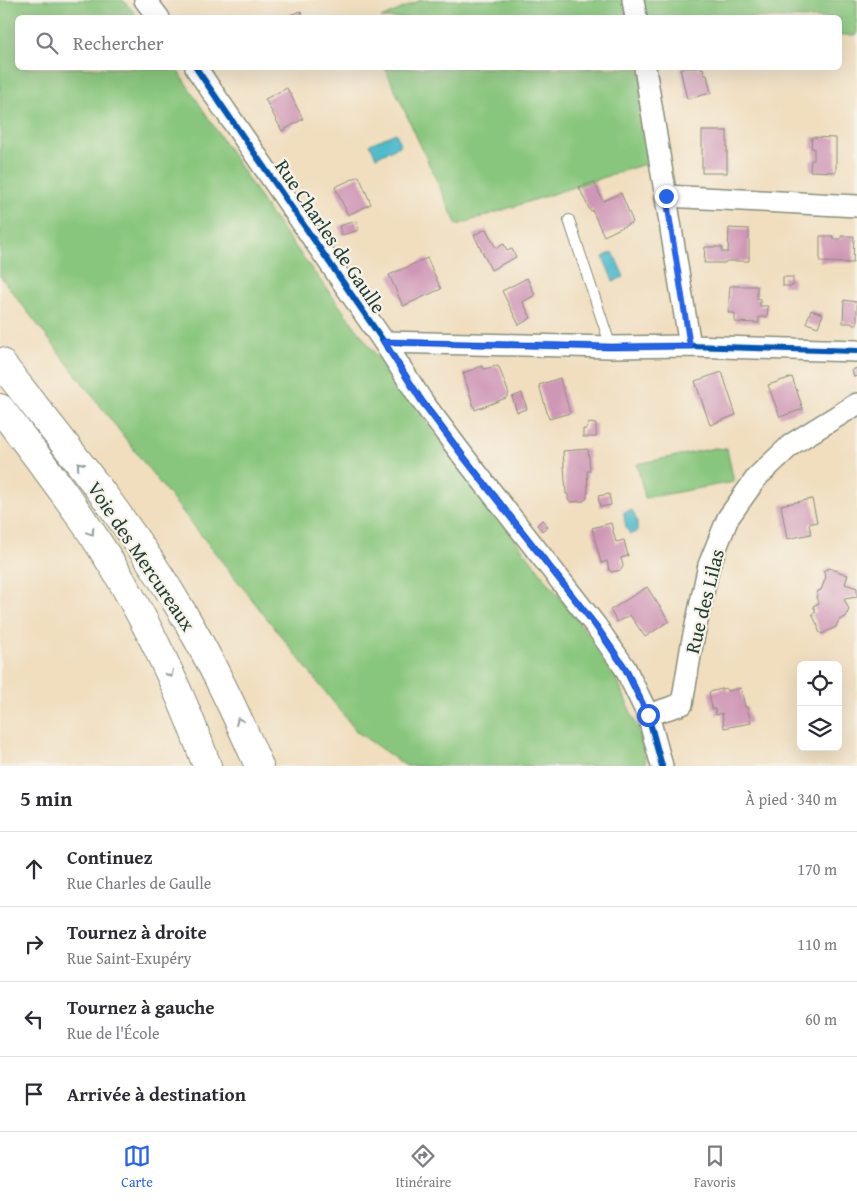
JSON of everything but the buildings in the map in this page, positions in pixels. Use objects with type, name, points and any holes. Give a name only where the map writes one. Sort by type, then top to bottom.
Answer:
[{"type":"highway","name":"Voie des Mercureaux","points":[[0,362],[123,521],[162,579],[181,609],[214,670],[259,766]]},
{"type":"highway","name":"Voie des Mercureaux","points":[[0,408],[76,509],[132,598],[177,689],[207,766]]},
{"type":"street","points":[[145,0],[157,15]]},
{"type":"street","points":[[633,0],[636,15]]},
{"type":"street","name":"Rue Charles de Gaulle","points":[[197,70],[384,342],[422,402],[601,633],[625,668],[648,715],[662,766]]},
{"type":"street","points":[[645,70],[690,346]]},
{"type":"street","points":[[666,196],[857,206]]},
{"type":"street","points":[[384,342],[611,347],[690,346],[857,351]]},
{"type":"street","name":"Rue des Lilas","points":[[648,715],[682,704],[692,644],[709,565],[728,518],[757,477],[792,444],[857,404]]},
{"type":"lane","points":[[568,220],[611,347]]},
{"type":"green space","points":[[0,0],[123,0],[136,15],[15,15],[15,70],[177,70],[270,213],[475,487],[610,663],[643,741],[646,766],[406,766],[357,732],[155,477],[0,276]]},
{"type":"green space","points":[[421,0],[626,0],[629,15],[388,15]]},
{"type":"green space","points":[[641,0],[857,0],[857,35],[842,35],[842,15],[645,15]]},
{"type":"green space","points":[[386,70],[639,70],[657,160],[457,225]]},
{"type":"green space","points":[[715,448],[727,449],[734,482],[645,498],[637,464]]},
{"type":"water","points":[[396,133],[401,145],[376,157],[370,144]]},
{"type":"water","points":[[613,252],[624,277],[613,281],[603,257]]},
{"type":"water","points":[[632,510],[637,521],[637,532],[630,534],[625,523],[624,512]]},
{"type":"cycle path","points":[[197,70],[384,342],[422,401],[596,626],[625,668],[648,715],[662,766]]},
{"type":"cycle path","points":[[384,342],[611,347],[690,346],[857,351]]},
{"type":"route","points":[[648,715],[625,668],[596,626],[422,402],[384,342],[611,347],[690,346],[666,196]]}]
